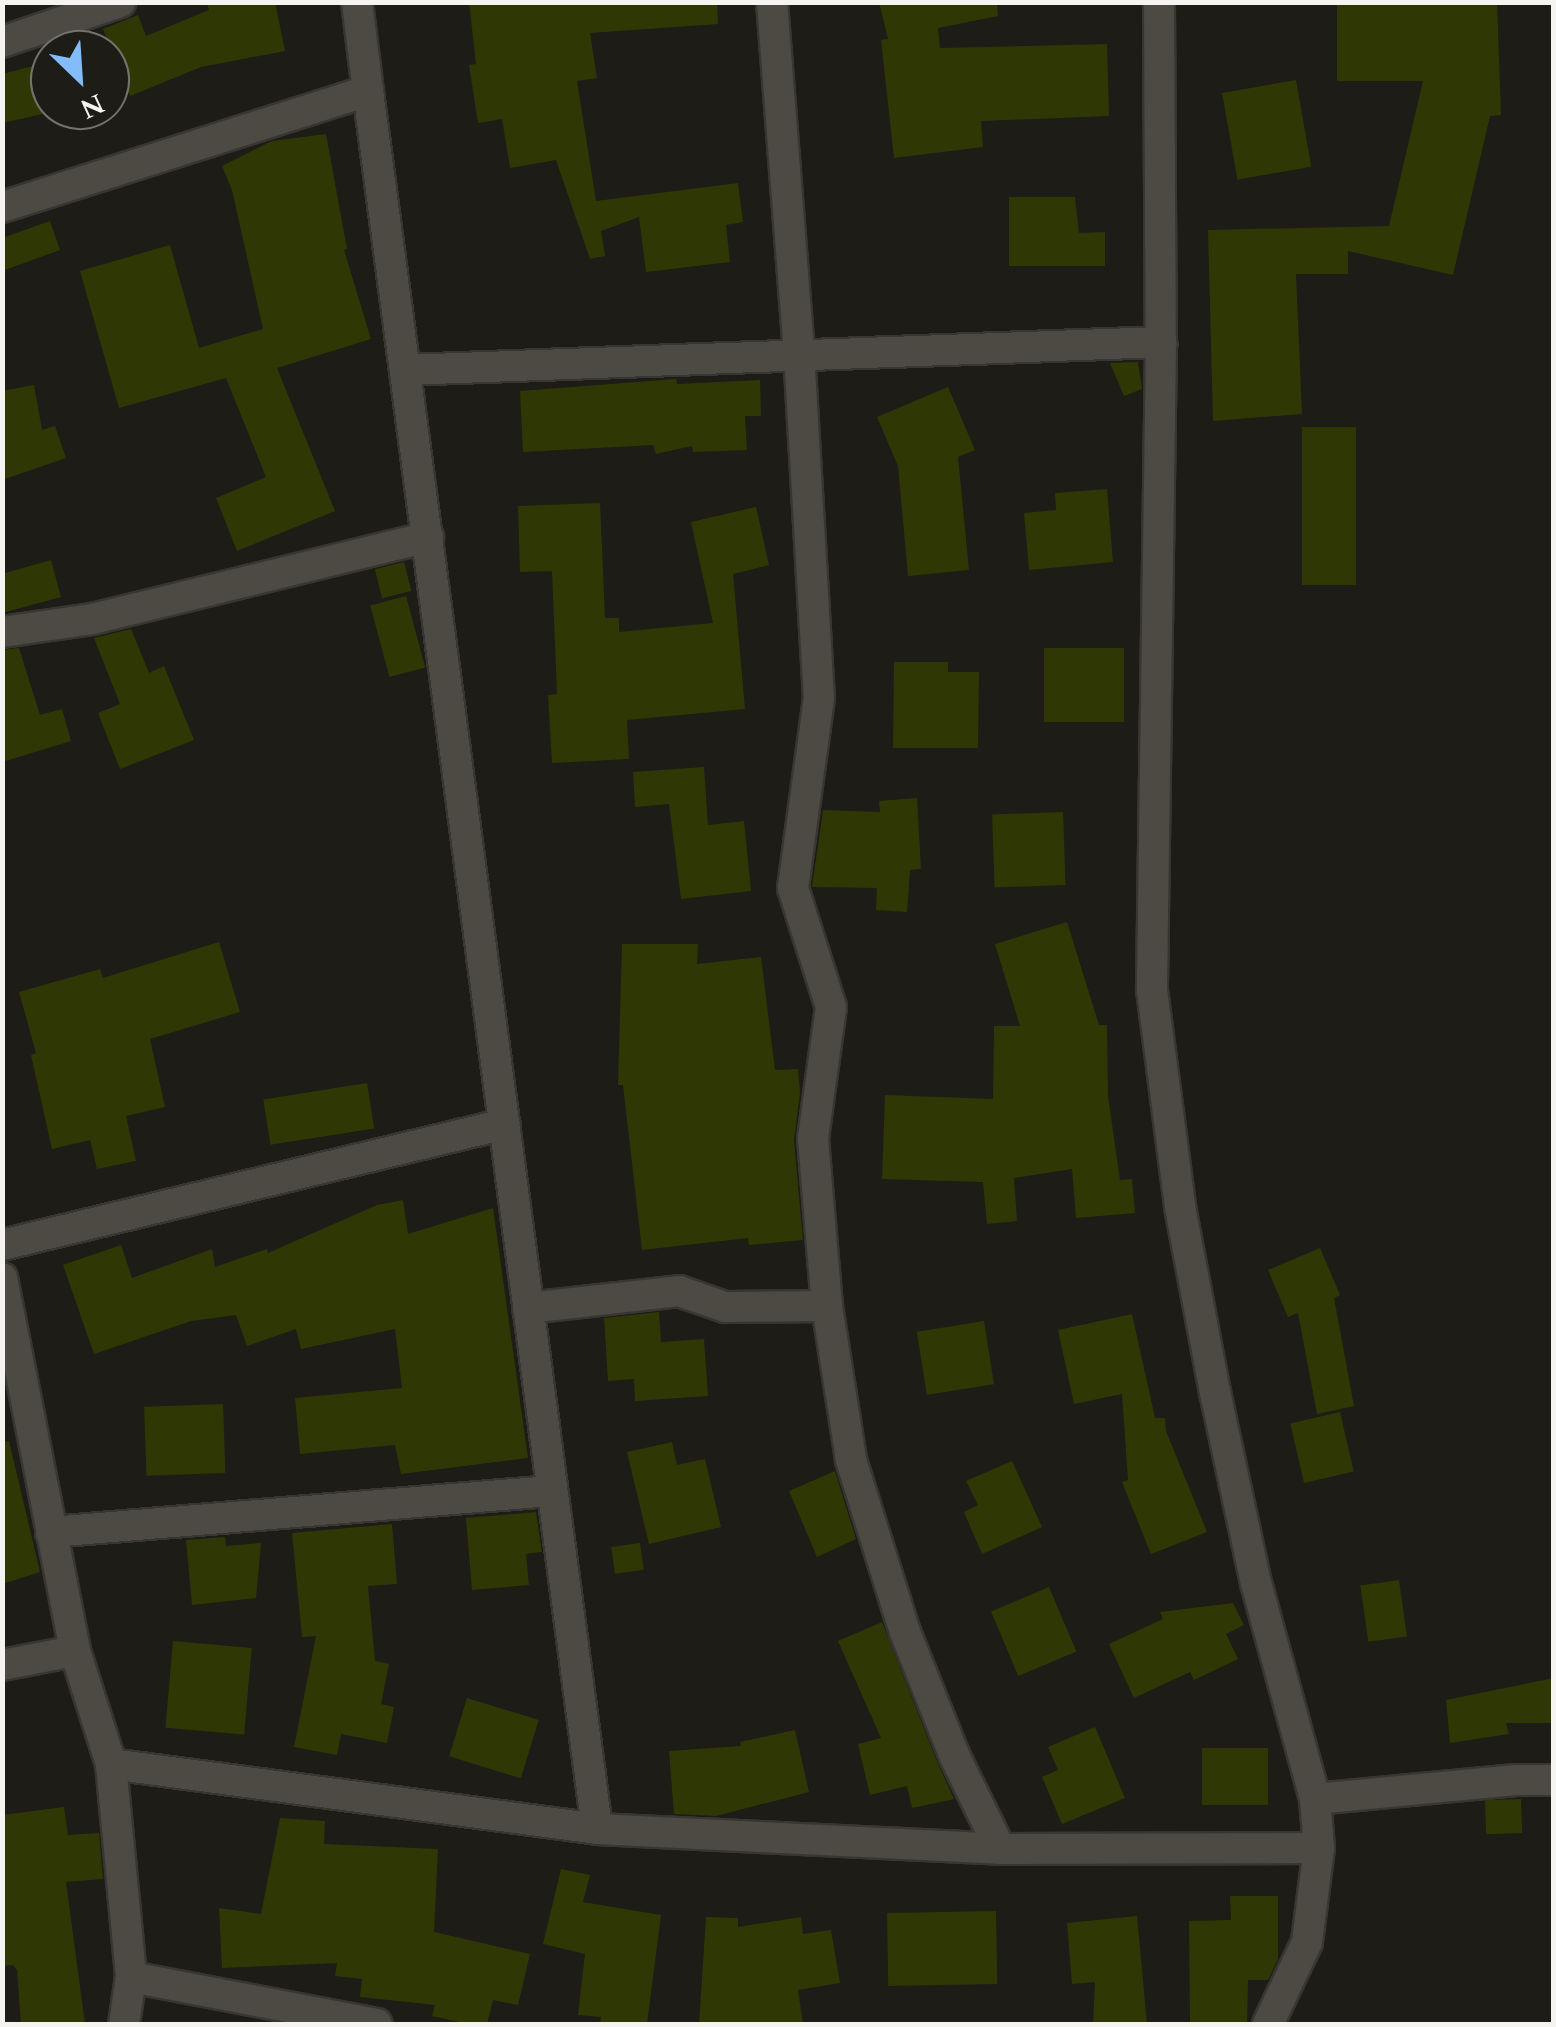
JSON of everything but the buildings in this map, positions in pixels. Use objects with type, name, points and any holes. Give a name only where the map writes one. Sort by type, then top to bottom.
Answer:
[{"type":"street","points":[[2,42],[120,2]]},
{"type":"street","points":[[357,2],[597,1829]]},
{"type":"street","points":[[772,2],[799,352],[819,698],[793,888],[831,1007],[813,1138],[827,1306],[852,1460],[900,1615],[955,1756],[1000,1849]]},
{"type":"street","points":[[1159,2],[1161,342],[1152,990],[1180,1207],[1215,1392],[1256,1583],[1315,1799],[1319,1848],[1307,1942],[1268,2024]]},
{"type":"street","points":[[2,207],[368,91]]},
{"type":"street","points":[[405,370],[799,352],[1161,342]]},
{"type":"street","points":[[2,632],[92,619],[428,538]]},
{"type":"street","points":[[2,1246],[505,1124]]},
{"type":"street","points":[[2,1278],[74,1651],[111,1764],[131,1976],[124,2024]]},
{"type":"street","points":[[528,1308],[679,1291],[725,1306],[827,1306]]},
{"type":"street","points":[[50,1532],[550,1491]]},
{"type":"street","points":[[2,1665],[74,1651]]},
{"type":"street","points":[[111,1764],[597,1829],[1000,1849],[1319,1848]]},
{"type":"street","points":[[1315,1799],[1516,1780],[1554,1780]]},
{"type":"street","points":[[131,1976],[377,2024]]}]
